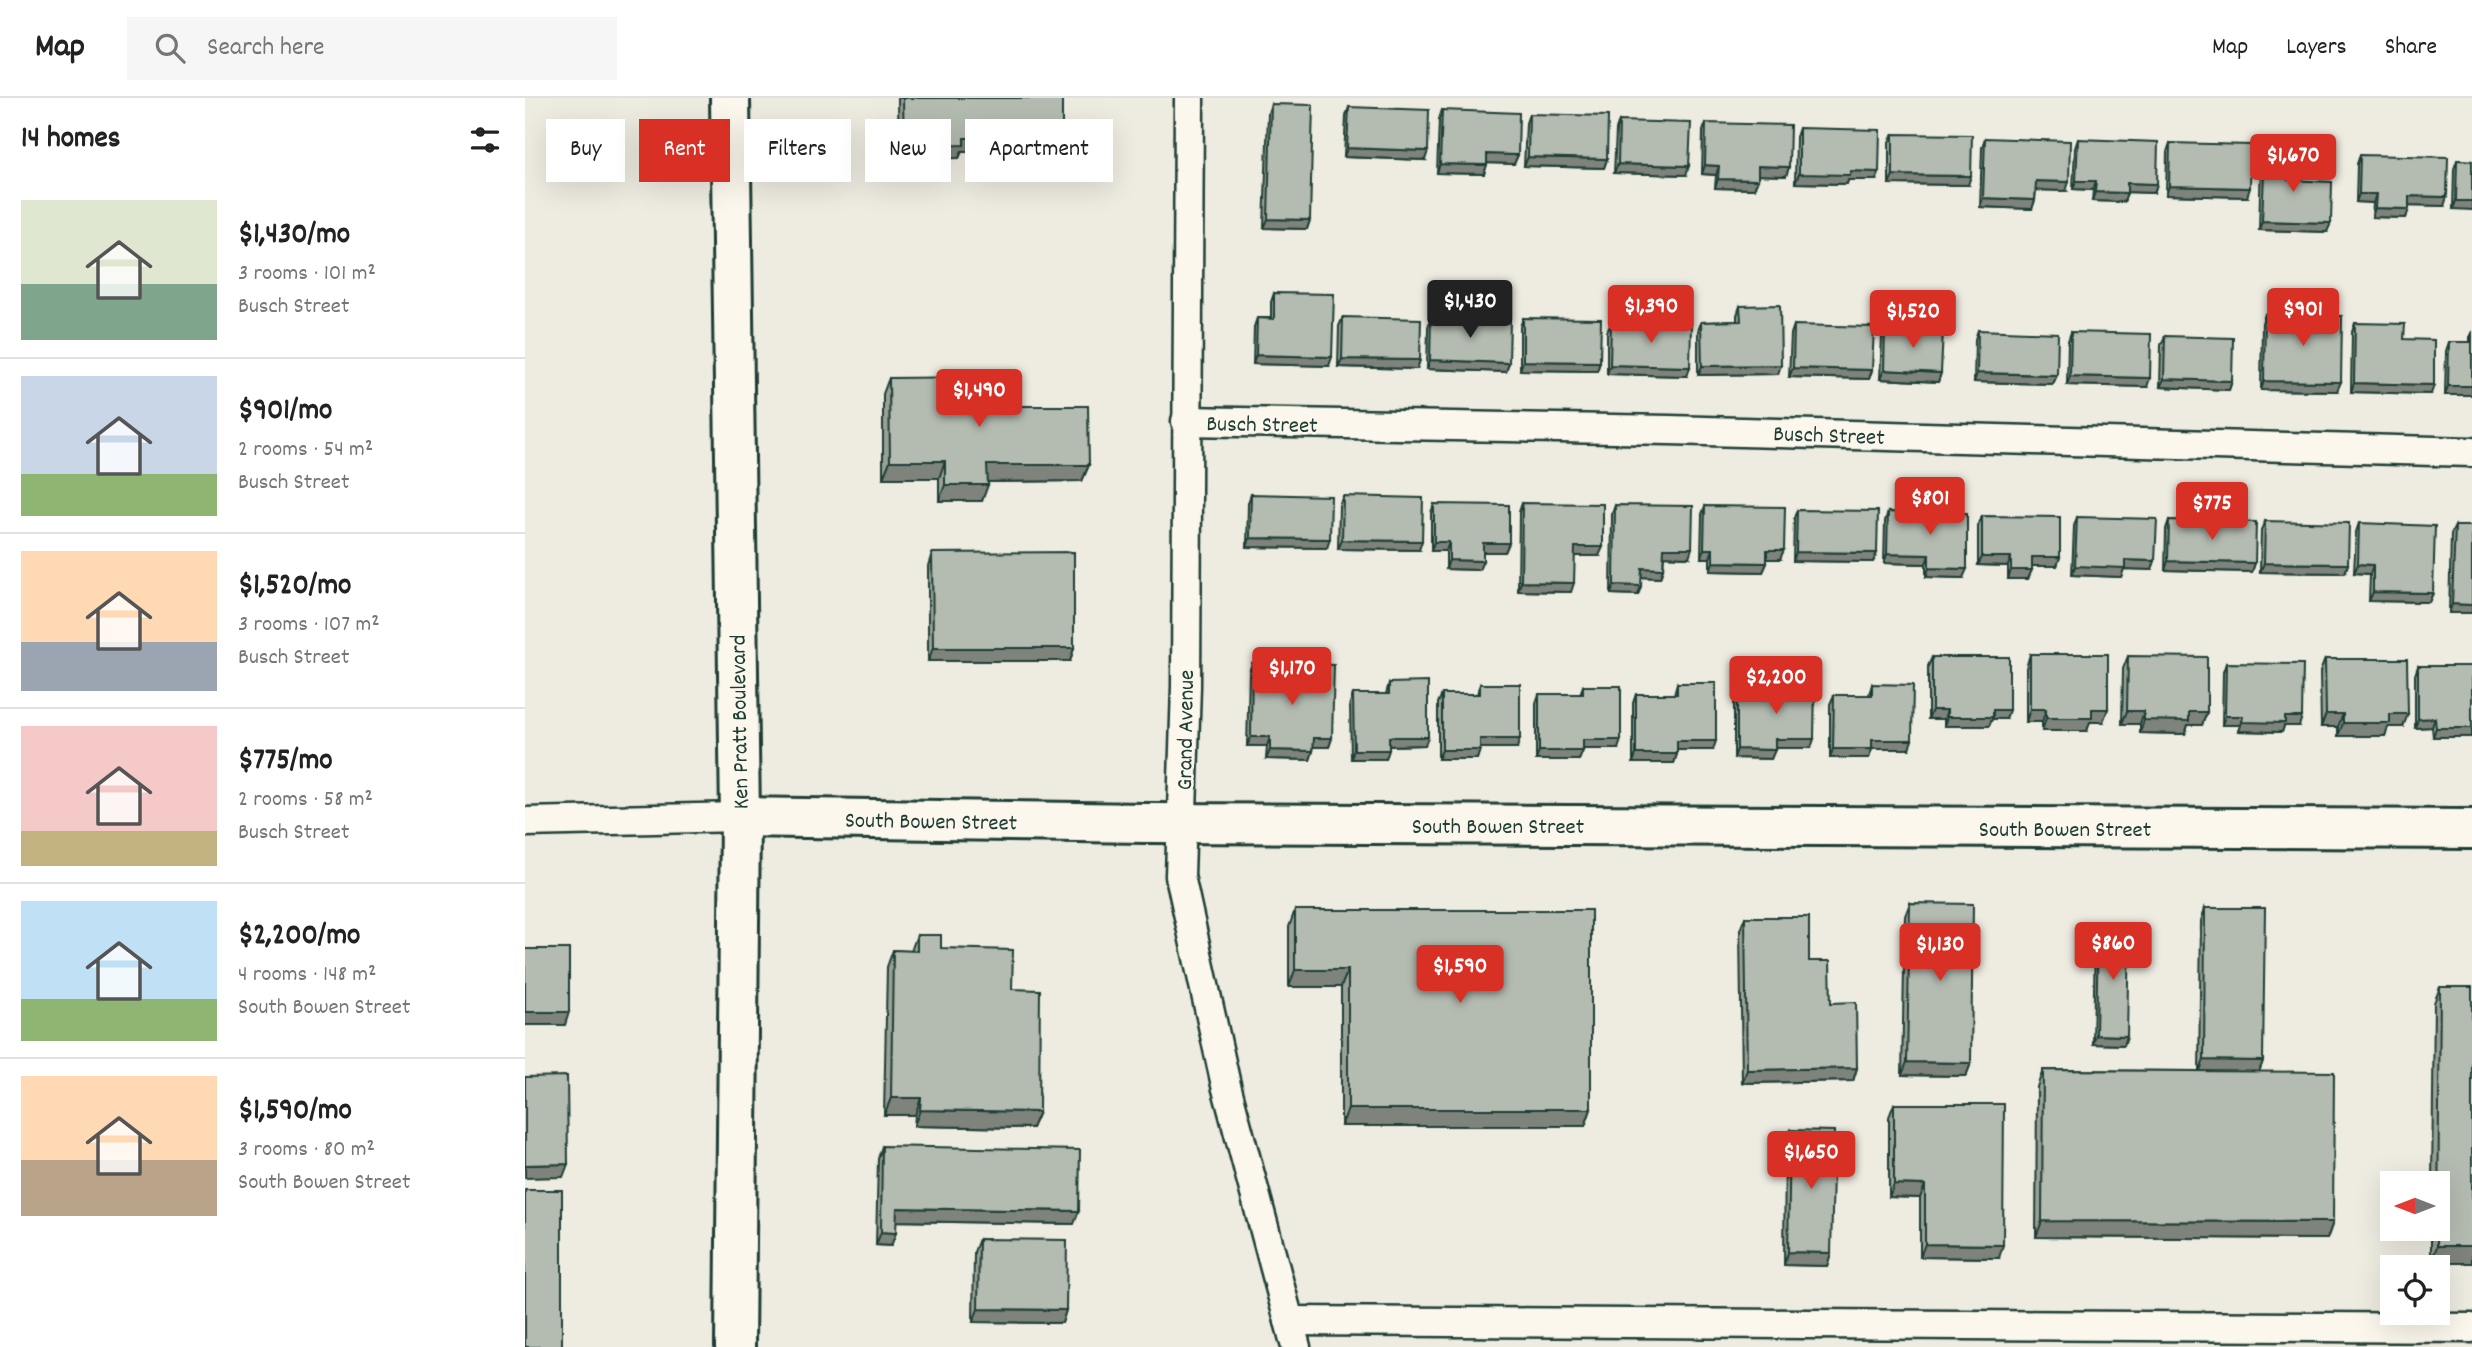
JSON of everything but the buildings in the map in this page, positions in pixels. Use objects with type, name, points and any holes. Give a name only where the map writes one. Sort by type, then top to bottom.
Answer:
[{"type":"main road","name":"Ken Pratt Boulevard","points":[[730,98],[740,817],[735,1347]]},
{"type":"main road","name":"South Bowen Street","points":[[740,817],[1181,823],[2472,829]]},
{"type":"street","name":"Grand Avenue","points":[[1189,98],[1186,686],[1180,876],[1226,1085],[1292,1334]]},
{"type":"street","name":"Busch Street","points":[[1186,421],[1655,430],[2472,452]]},
{"type":"street","name":"South Bowen Street","points":[[525,822],[740,817]]},
{"type":"street","points":[[1292,1334],[2472,1328]]}]
